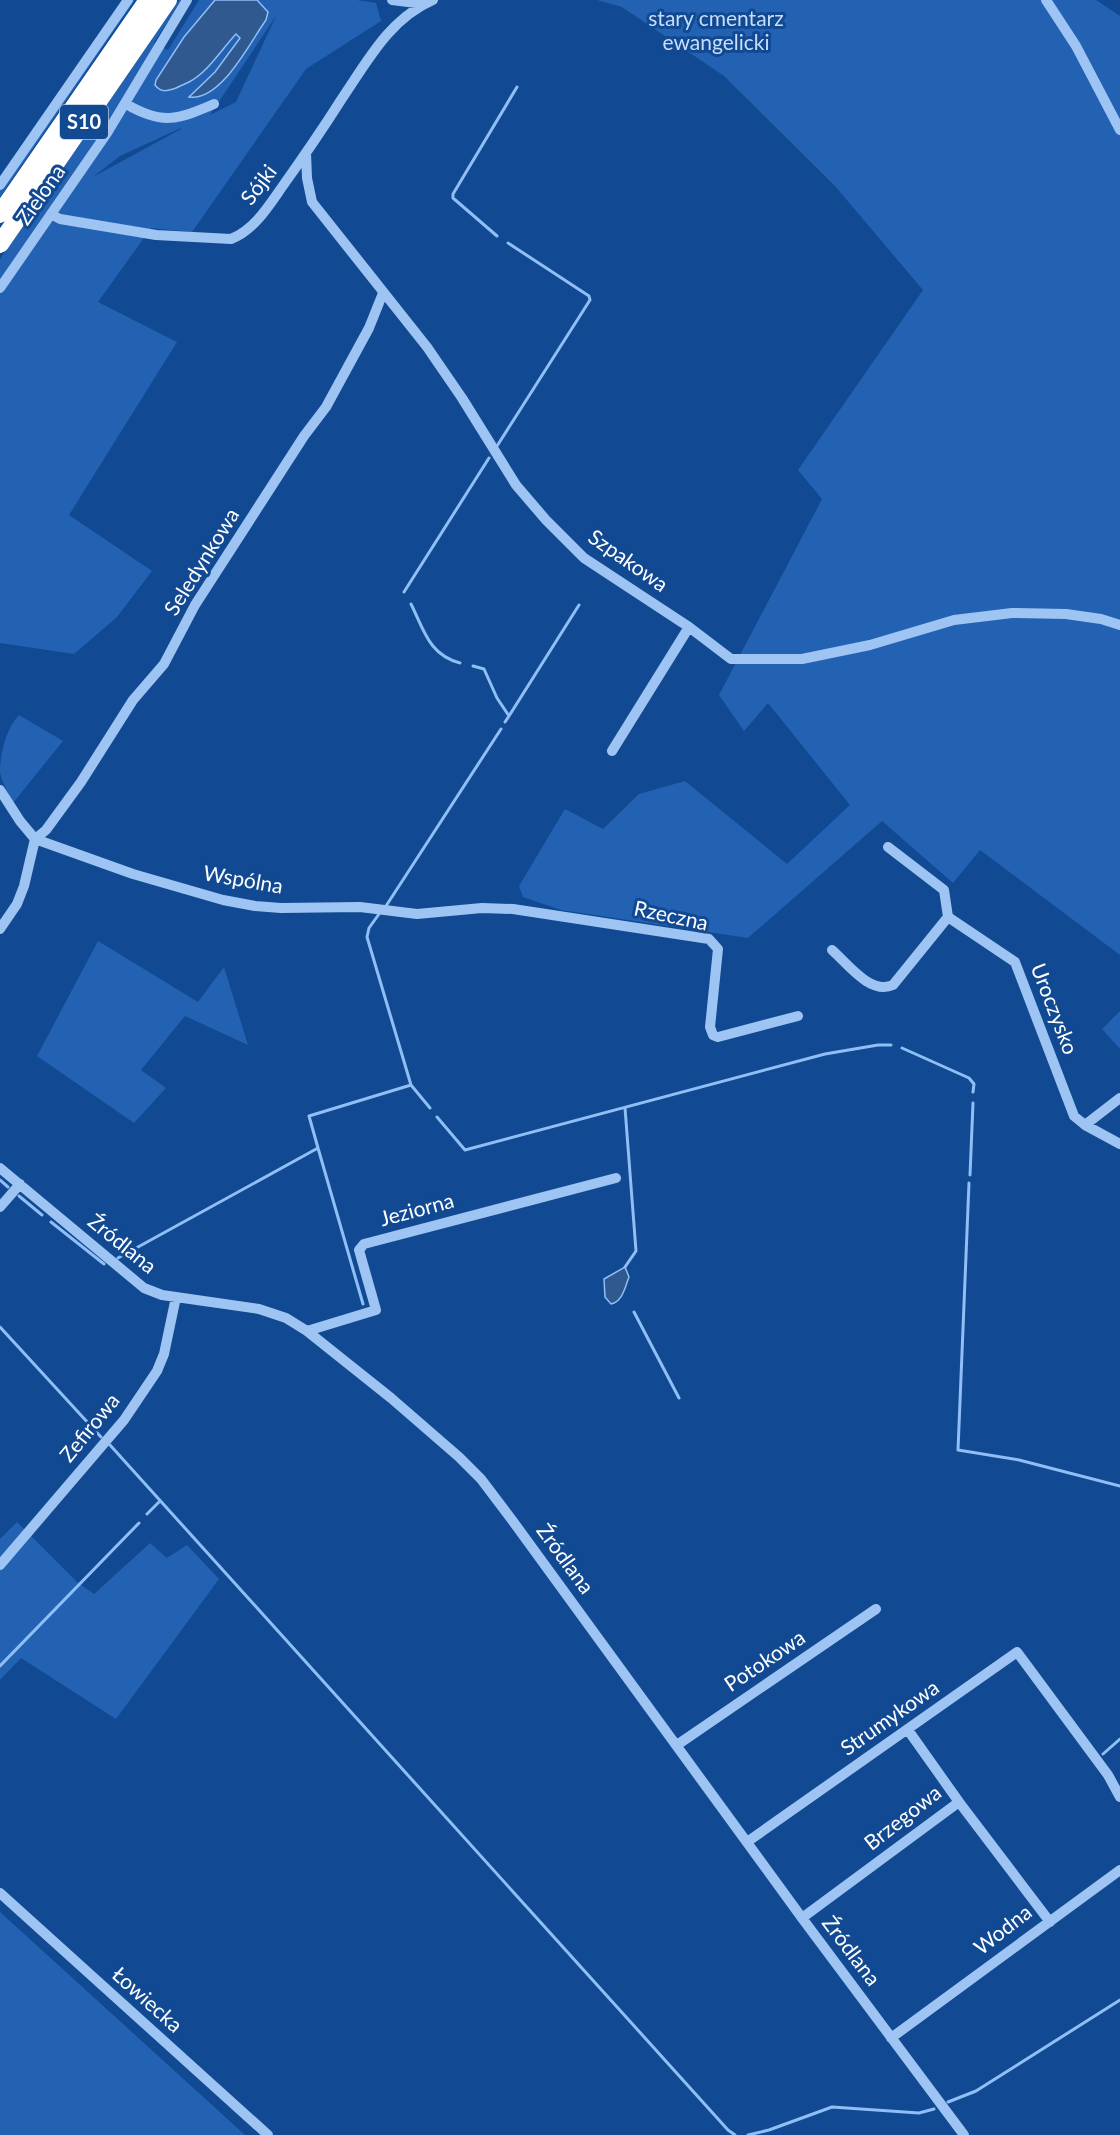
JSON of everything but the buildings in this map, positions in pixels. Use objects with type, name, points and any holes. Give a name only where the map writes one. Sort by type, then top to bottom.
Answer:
[{"type":"highway","name":"S10","points":[[0,214],[147,0]]},
{"type":"highway","name":"S10","points":[[0,244],[168,0]]},
{"type":"street","name":"Zielona","points":[[0,185],[128,0]]},
{"type":"street","name":"Zielona","points":[[0,288],[126,104],[188,0]]},
{"type":"street","points":[[392,0],[428,2]]},
{"type":"street","points":[[1046,0],[1076,46],[1120,130]]},
{"type":"street","name":"Sójki","points":[[51,214],[60,219],[156,235],[231,239],[243,234],[255,223],[306,153],[378,46],[400,20],[428,2]]},
{"type":"street","points":[[126,104],[153,117],[164,118],[177,118],[214,104]]},
{"type":"street","name":"Szpakowa","points":[[306,153],[307,178],[312,202],[427,347],[516,485],[546,520],[584,558],[689,627],[731,659],[802,659],[870,645],[954,620],[1012,614],[1048,612],[1101,619],[1120,625]]},
{"type":"street","name":"Seledynkowa","points":[[35,839],[46,830],[81,783],[133,700],[164,664],[195,604],[304,436],[326,407],[369,328],[383,293]]},
{"type":"street","points":[[612,751],[689,627]]},
{"type":"street","points":[[0,789],[20,821],[35,839],[24,886],[17,904],[0,929]]},
{"type":"street","name":"Wspólna","points":[[35,839],[143,877],[223,900],[255,906],[360,907],[417,914],[482,908],[513,909]]},
{"type":"street","points":[[832,950],[872,986],[886,988],[893,986],[948,917],[944,890],[888,847]]},
{"type":"street","name":"Rzeczna","points":[[513,909],[709,939],[718,949],[710,1027],[713,1035],[718,1037],[798,1017]]},
{"type":"street","name":"Uroczysko","points":[[948,917],[1015,962],[1074,1116],[1085,1125]]},
{"type":"street","points":[[1120,1098],[1085,1125],[1120,1144]]},
{"type":"street","name":"Źródlana","points":[[0,1168],[136,1283],[152,1292],[259,1309],[286,1318],[307,1331],[391,1398],[474,1471],[964,2135]]},
{"type":"street","name":"Jeziorna","points":[[307,1331],[376,1310],[360,1250],[364,1244],[616,1178]]},
{"type":"street","points":[[0,1207],[20,1184]]},
{"type":"street","name":"Zefirowa","points":[[0,1565],[124,1420],[157,1371],[164,1354],[176,1297]]},
{"type":"street","name":"Potokowa","points":[[677,1745],[876,1609]]},
{"type":"street","name":"Strumykowa","points":[[747,1842],[1017,1652],[1108,1775],[1120,1797]]},
{"type":"street","name":"Brzegowa","points":[[802,1918],[959,1802],[908,1730]]},
{"type":"street","name":"Wodna","points":[[891,2038],[1050,1922],[959,1802]]},
{"type":"street","points":[[1050,1922],[1120,1870]]},
{"type":"street","name":"Łowiecka","points":[[0,1893],[268,2135]]},
{"type":"green space","points":[[131,0],[135,0],[0,197],[0,190]]},
{"type":"green space","points":[[179,0],[181,0],[154,43],[168,50],[199,0],[357,0],[376,3],[381,21],[306,69],[192,232],[151,228],[98,302],[177,342],[69,515],[152,571],[117,617],[74,654],[0,643],[0,259]],"holes":[[[276,16],[236,102],[210,115]],[[181,129],[93,177],[120,156]]]},
{"type":"green space","name":"stary cmentarz ewangelicki","points":[[597,0],[1096,0],[1120,16],[1120,955],[980,850],[953,883],[882,821],[748,938],[561,910],[523,897],[519,886],[565,809],[603,829],[639,794],[685,781],[787,864],[850,805],[768,703],[744,731],[719,695],[822,499],[798,470],[923,290],[835,186],[724,76],[622,7]]},
{"type":"green space","points":[[19,715],[63,741],[13,803],[2,780],[0,765],[7,734]]},
{"type":"green space","points":[[98,941],[198,1002],[224,967],[248,1045],[185,1016],[141,1070],[166,1088],[134,1123],[37,1056]]},
{"type":"green space","points":[[1120,1011],[1120,1049],[1102,1029]]},
{"type":"green space","points":[[17,1522],[77,1582],[94,1594],[150,1543],[167,1558],[187,1545],[219,1579],[116,1719],[21,1658],[0,1680],[0,1539]]},
{"type":"green space","points":[[0,1912],[245,2135],[0,2135]]},
{"type":"shaded area","points":[[215,0],[257,0],[268,12],[266,20],[234,69],[212,90],[201,96],[189,97],[215,72],[240,38],[236,34],[196,78],[173,89],[164,91],[160,89],[155,85],[156,80],[184,37]]},
{"type":"shaded area","points":[[625,1267],[629,1277],[625,1289],[621,1297],[611,1304],[605,1297],[604,1279]]},
{"type":"waterway","points":[[497,236],[453,198],[453,194],[517,87]]},
{"type":"waterway","points":[[497,446],[590,300],[589,296],[508,243]]},
{"type":"waterway","points":[[404,592],[489,458]]},
{"type":"waterway","points":[[411,604],[434,648],[460,663]]},
{"type":"waterway","points":[[509,716],[579,605]]},
{"type":"waterway","points":[[473,666],[484,669],[497,698],[509,716],[505,722]]},
{"type":"waterway","points":[[386,906],[501,729]]},
{"type":"waterway","points":[[379,914],[369,928],[367,937],[411,1085],[430,1108]]},
{"type":"waterway","points":[[437,1117],[465,1150],[825,1054],[891,1045]]},
{"type":"waterway","points":[[902,1048],[969,1078],[974,1084],[973,1092]]},
{"type":"waterway","points":[[118,1258],[318,1148],[309,1116],[411,1085]]},
{"type":"waterway","points":[[970,1175],[973,1103]]},
{"type":"waterway","points":[[625,1108],[636,1251],[625,1267]]},
{"type":"waterway","points":[[318,1148],[363,1304]]},
{"type":"waterway","points":[[0,1180],[8,1187]]},
{"type":"waterway","points":[[969,1183],[958,1450],[1019,1460],[1120,1486]]},
{"type":"waterway","points":[[19,1196],[42,1215]]},
{"type":"waterway","points":[[51,1222],[104,1264]]},
{"type":"waterway","points":[[634,1312],[679,1398]]},
{"type":"waterway","points":[[0,1327],[101,1437]]},
{"type":"waterway","points":[[110,1445],[728,2130],[735,2135]]},
{"type":"waterway","points":[[147,1514],[160,1501]]},
{"type":"waterway","points":[[0,1666],[139,1523]]},
{"type":"waterway","points":[[1103,1754],[1120,1739]]},
{"type":"waterway","points":[[948,2102],[976,2091],[1120,2000]]},
{"type":"waterway","points":[[748,2135],[769,2130],[832,2107],[919,2113],[934,2109]]}]
